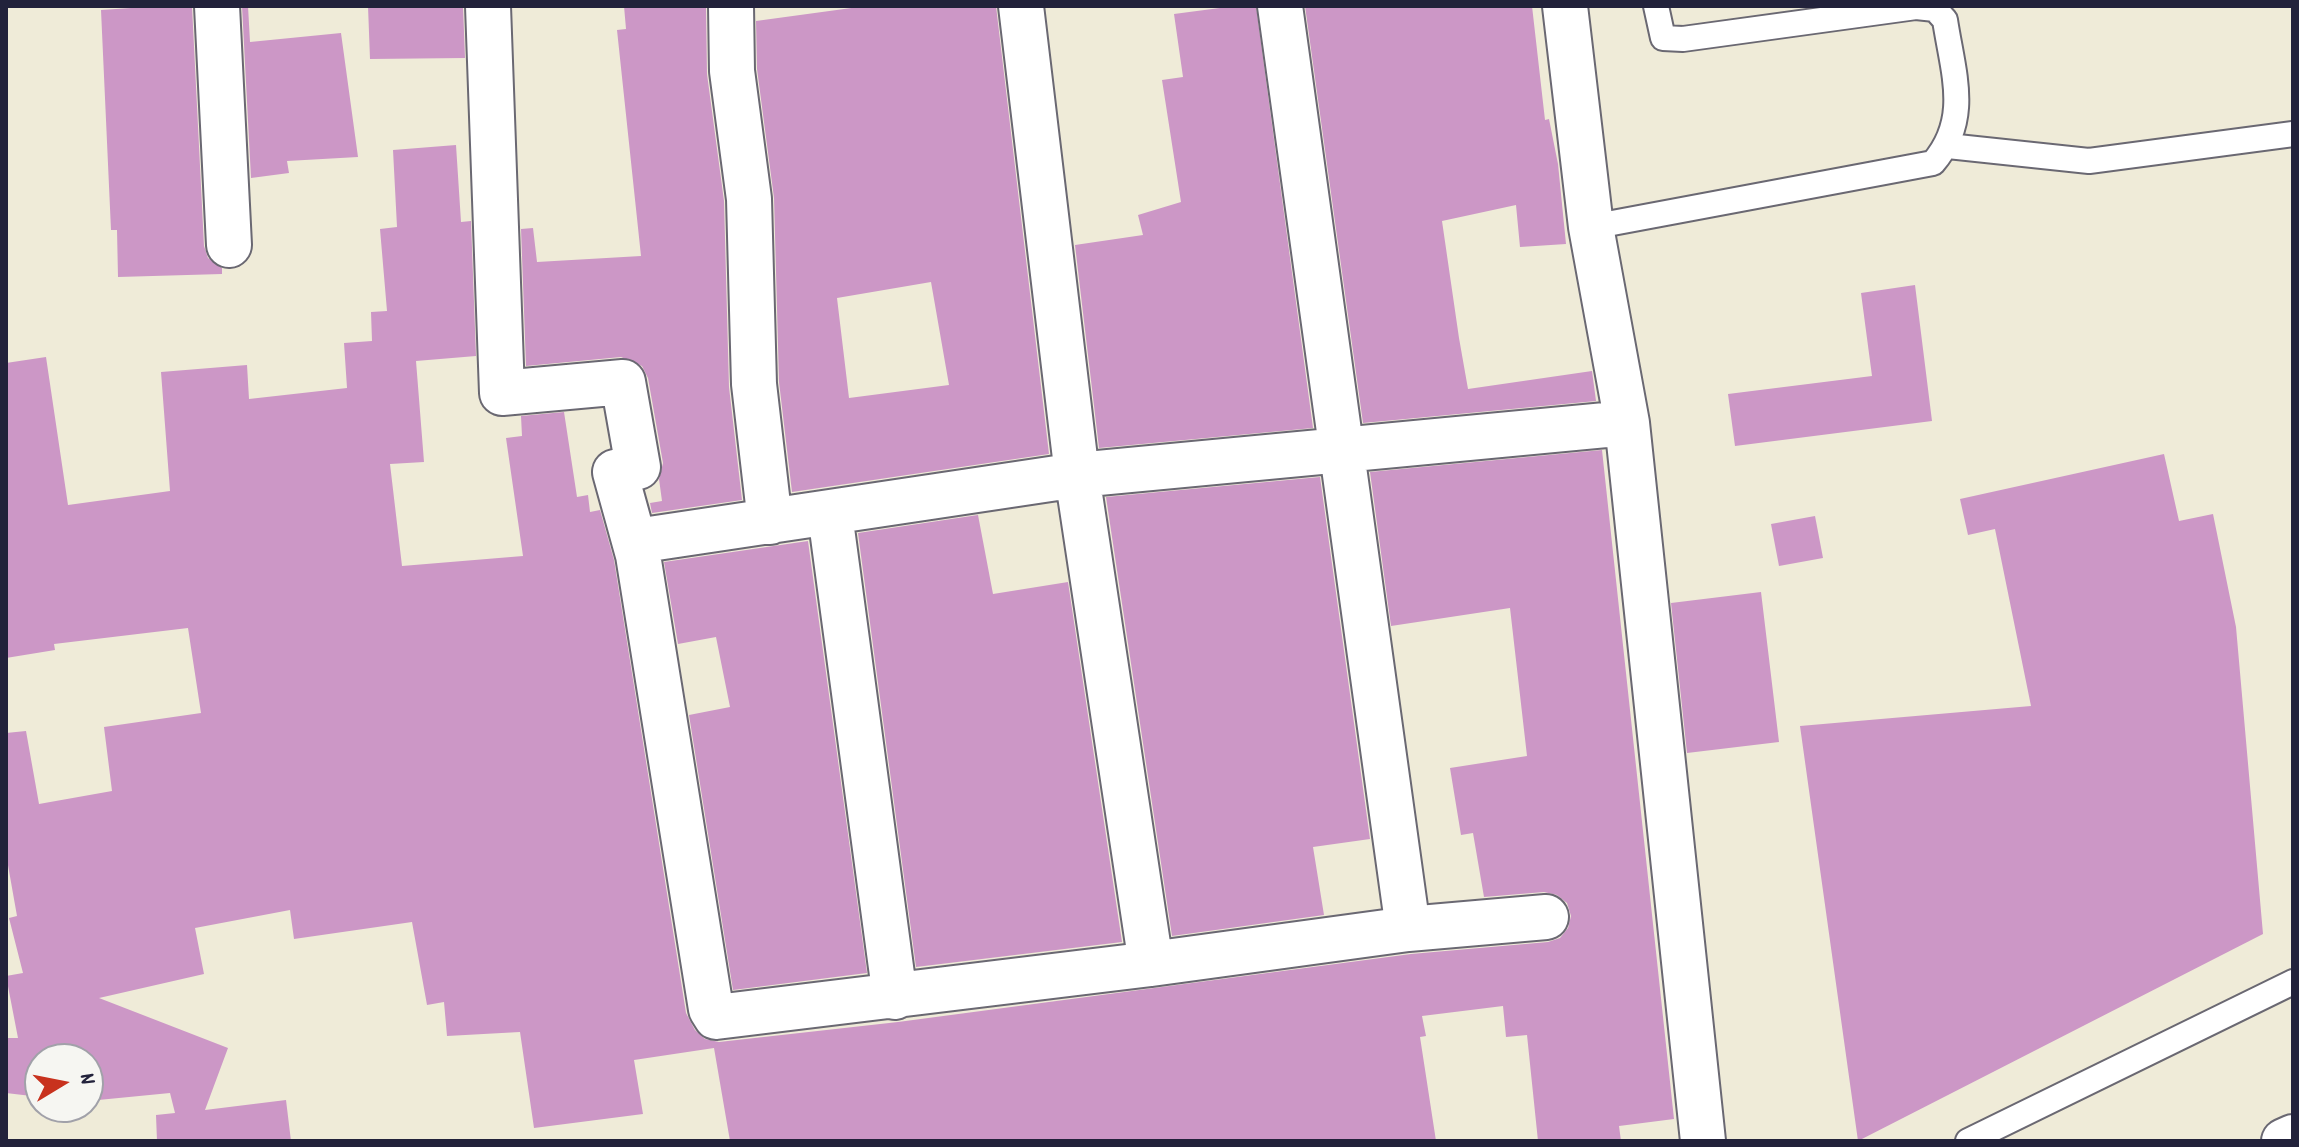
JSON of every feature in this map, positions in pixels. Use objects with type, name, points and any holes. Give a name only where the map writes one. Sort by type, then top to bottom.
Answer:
[{"type":"street","points":[[217,6],[229,245]]},
{"type":"street","points":[[488,6],[502,393],[623,382],[638,467],[615,472],[638,555],[711,1009],[716,1017],[895,997],[1408,929],[1546,917]]},
{"type":"street","points":[[731,6],[732,71],[749,199],[754,384],[770,522]]},
{"type":"street","points":[[1021,6],[1077,475],[1151,964]]},
{"type":"street","points":[[1280,6],[1339,450],[1408,929]]},
{"type":"street","points":[[1565,6],[1591,227],[1627,423],[1703,1141]]},
{"type":"street","points":[[638,555],[643,540],[1077,475],[1627,423]]},
{"type":"street","points":[[830,514],[895,997]]},
{"type":"street","points":[[2284,1141],[2293,1137]]},
{"type":"lane","points":[[1591,227],[1933,163],[1948,146],[1959,111],[1945,20],[1935,9],[1916,7],[1683,39],[1663,38],[1656,6]]},
{"type":"lane","points":[[1948,146],[2089,161],[2293,134]]},
{"type":"lane","points":[[1968,1141],[2293,982]]},
{"type":"building","points":[[192,6],[204,246],[208,258],[222,268],[222,274],[118,277],[117,230],[111,230],[101,10]]},
{"type":"building","points":[[242,6],[248,6],[250,42],[341,33],[358,157],[287,161],[289,173],[251,178]]},
{"type":"building","points":[[368,6],[463,6],[465,58],[370,59]]},
{"type":"building","points":[[624,6],[706,6],[707,74],[724,201],[729,387],[742,500],[652,513],[650,503],[662,501],[659,479],[663,463],[648,378],[642,366],[621,357],[526,366],[521,229],[533,228],[537,262],[641,256],[617,30],[626,29]]},
{"type":"building","points":[[866,6],[996,6],[1049,454],[792,492],[779,382],[774,198],[757,69],[756,21]],"holes":[[[931,282],[949,385],[849,398],[837,298]]]},
{"type":"building","points":[[1256,6],[1313,428],[1099,448],[1075,245],[1143,235],[1138,215],[1181,202],[1162,80],[1183,77],[1174,14]]},
{"type":"building","points":[[1305,6],[1532,6],[1545,120],[1549,119],[1558,164],[1566,244],[1520,247],[1516,205],[1442,221],[1459,338],[1468,389],[1592,371],[1596,401],[1363,423]]},
{"type":"building","points":[[456,145],[461,222],[471,221],[476,356],[416,361],[424,462],[390,464],[402,566],[523,556],[506,438],[522,436],[521,416],[564,412],[577,497],[588,495],[590,512],[600,510],[614,560],[686,1013],[695,1030],[705,1039],[719,1042],[898,1022],[1411,954],[1548,942],[1560,938],[1568,928],[1571,916],[1567,903],[1557,895],[1544,892],[1484,897],[1473,833],[1461,835],[1450,768],[1527,756],[1510,608],[1391,626],[1370,472],[1602,450],[1674,1119],[1619,1126],[1621,1141],[1538,1141],[1527,1035],[1506,1037],[1503,1006],[1422,1016],[1426,1036],[1420,1037],[1436,1141],[730,1141],[714,1048],[634,1060],[643,1114],[534,1128],[520,1032],[447,1036],[444,1002],[427,1005],[412,922],[294,939],[290,910],[195,928],[204,974],[99,998],[228,1048],[205,1110],[286,1100],[291,1141],[157,1141],[156,1115],[175,1113],[170,1093],[104,1099],[104,1043],[24,1043],[24,1095],[6,1093],[6,1038],[18,1038],[6,976],[23,973],[9,918],[17,916],[6,854],[6,733],[26,731],[39,804],[112,791],[104,727],[201,713],[188,628],[54,644],[55,650],[6,658],[6,363],[46,357],[68,505],[170,491],[161,372],[247,365],[249,399],[347,388],[344,343],[372,341],[371,312],[387,311],[380,229],[397,227],[393,150]]},
{"type":"building","points":[[1915,285],[1932,421],[1735,446],[1728,394],[1872,376],[1861,293]]},
{"type":"building","points":[[2164,454],[2179,521],[2213,514],[2236,627],[2263,934],[1858,1141],[1800,726],[2031,706],[1995,529],[1968,535],[1960,499]]},
{"type":"building","points":[[1320,477],[1370,839],[1313,847],[1324,915],[1172,936],[1106,497]]},
{"type":"building","points":[[978,515],[993,594],[1068,582],[1122,942],[916,967],[858,533]]},
{"type":"building","points":[[1815,516],[1823,558],[1779,566],[1771,524]]},
{"type":"building","points":[[808,541],[867,973],[733,990],[689,715],[730,707],[716,637],[678,644],[664,562]]},
{"type":"building","points":[[1761,592],[1779,742],[1687,753],[1671,603]]}]
